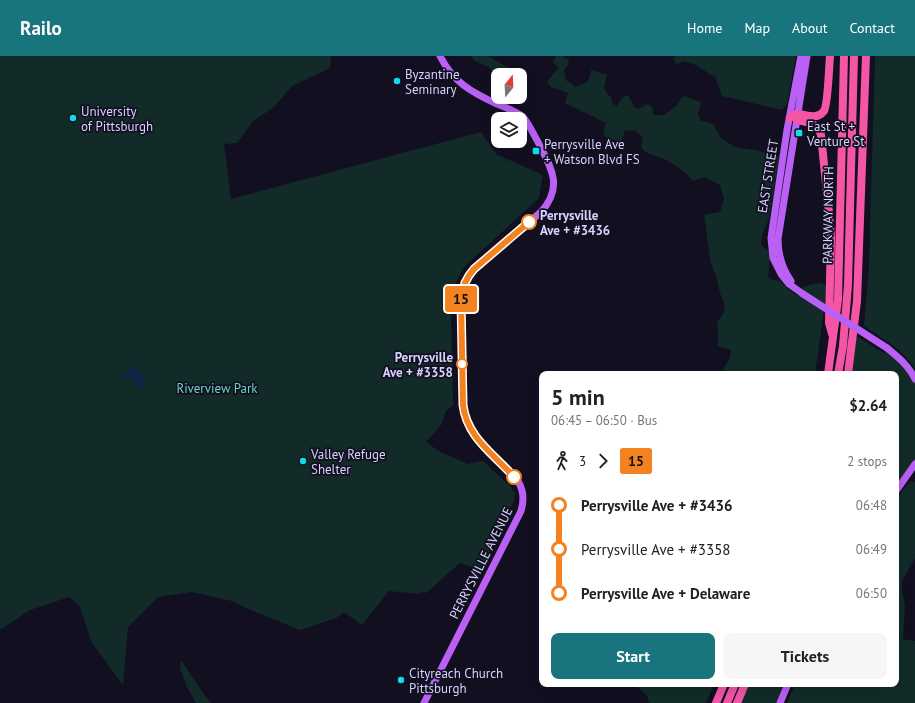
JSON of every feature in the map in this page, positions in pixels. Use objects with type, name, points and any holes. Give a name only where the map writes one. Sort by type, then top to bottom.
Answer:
[{"type":"highway","points":[[795,117],[816,116],[820,115],[825,110],[830,56]]},
{"type":"highway","name":"PARKWAY NORTH","points":[[828,371],[838,292],[844,56]]},
{"type":"highway","points":[[839,371],[843,346],[848,285],[854,56]]},
{"type":"highway","points":[[848,371],[857,301],[866,56]]},
{"type":"highway","points":[[795,117],[816,126],[821,134],[830,219],[829,323],[833,339]]},
{"type":"highway","points":[[716,703],[723,687]]},
{"type":"highway","points":[[727,703],[734,687]]},
{"type":"highway","points":[[737,703],[744,687]]},
{"type":"main road","name":"PERRYSVILLE AVENUE","points":[[424,703],[521,511],[524,499],[519,483],[476,438],[467,422],[463,405],[462,289],[466,280],[474,269],[541,212],[552,196],[554,182],[549,164],[530,127],[524,119],[516,112],[480,96],[466,87],[450,72],[440,56]]},
{"type":"main road","name":"EAST STREET","points":[[801,56],[795,117],[778,239],[778,251],[782,265],[788,276],[801,292],[887,348],[897,356],[912,373],[915,379]]},
{"type":"main road","name":"EAST STREET","points":[[795,117],[807,56]]},
{"type":"main road","points":[[899,486],[915,464]]},
{"type":"main road","points":[[780,703],[787,687]]},
{"type":"green space","name":"Riverview Park","points":[[0,56],[331,56],[330,68],[292,86],[273,108],[253,121],[237,143],[224,144],[231,199],[481,132],[496,154],[543,175],[539,198],[464,267],[453,288],[451,310],[453,405],[446,411],[441,425],[426,442],[440,452],[468,464],[483,461],[511,487],[515,493],[514,501],[481,570],[460,563],[426,593],[421,592],[419,594],[389,591],[362,625],[344,612],[336,618],[300,630],[232,601],[192,592],[158,597],[128,627],[123,685],[92,643],[80,607],[69,597],[30,610],[0,630]]},
{"type":"green space","points":[[471,56],[488,56],[509,68],[491,68],[491,69],[475,61]]},
{"type":"green space","points":[[556,56],[562,56],[569,60],[568,65],[564,70],[566,80],[575,87],[587,82],[591,70],[607,75],[604,88],[613,104],[617,106],[623,98],[628,95],[634,107],[637,109],[648,104],[653,108],[653,115],[664,115],[676,106],[683,96],[701,102],[698,114],[701,121],[713,124],[721,138],[735,147],[779,156],[769,219],[763,232],[761,244],[769,251],[770,257],[768,277],[773,280],[780,281],[798,296],[803,287],[814,284],[821,283],[825,285],[827,289],[815,371],[723,371],[730,357],[731,350],[717,346],[717,323],[724,312],[725,305],[711,264],[704,215],[720,212],[724,199],[720,185],[704,177],[693,181],[686,173],[675,165],[645,152],[641,147],[643,137],[635,131],[625,130],[621,142],[607,138],[603,134],[606,123],[565,103],[568,93],[551,87],[547,82],[559,67],[554,64],[553,61]]},
{"type":"green space","points":[[675,56],[796,56],[787,104],[782,110],[722,96],[715,76],[698,66],[685,61],[677,64],[673,59]]},
{"type":"green space","points":[[875,56],[915,56],[915,369],[898,350],[864,326],[869,267]]},
{"type":"green space","points":[[853,334],[884,353],[887,348],[915,379],[915,464],[899,487],[899,371],[848,371]]},
{"type":"green space","points":[[910,481],[915,482],[915,558],[902,581],[902,590],[905,605],[903,639],[915,641],[915,703],[787,703],[794,687],[899,687],[899,495]]},
{"type":"green space","points":[[181,660],[211,703],[196,703],[187,687],[180,669]]},
{"type":"green space","points":[[637,687],[713,687],[706,703],[649,703],[647,695]]},
{"type":"green space","points":[[744,687],[787,687],[780,703],[737,703]]},
{"type":"water","points":[[136,365],[147,383],[139,389],[130,376],[125,379],[122,375]]},
{"type":"bus line","name":"15","points":[[514,477],[476,438],[467,422],[463,405],[461,299],[464,284],[474,269],[529,222]]},
{"type":"place","name":"Byzantine Seminary","points":[[397,81]]},
{"type":"place","name":"University of Pittsburgh","points":[[73,118]]},
{"type":"place","name":"East St + Venture St","points":[[799,133]]},
{"type":"place","name":"Perrysville Ave + Watson Blvd FS","points":[[536,151]]},
{"type":"place","name":"Perrysville Ave + #3436","points":[[529,222]]},
{"type":"place","name":"Perrysville Ave + #3358","points":[[462,364]]},
{"type":"place","name":"Valley Refuge Shelter","points":[[303,461]]},
{"type":"place","name":"Cityreach Church Pittsburgh","points":[[401,680]]}]
